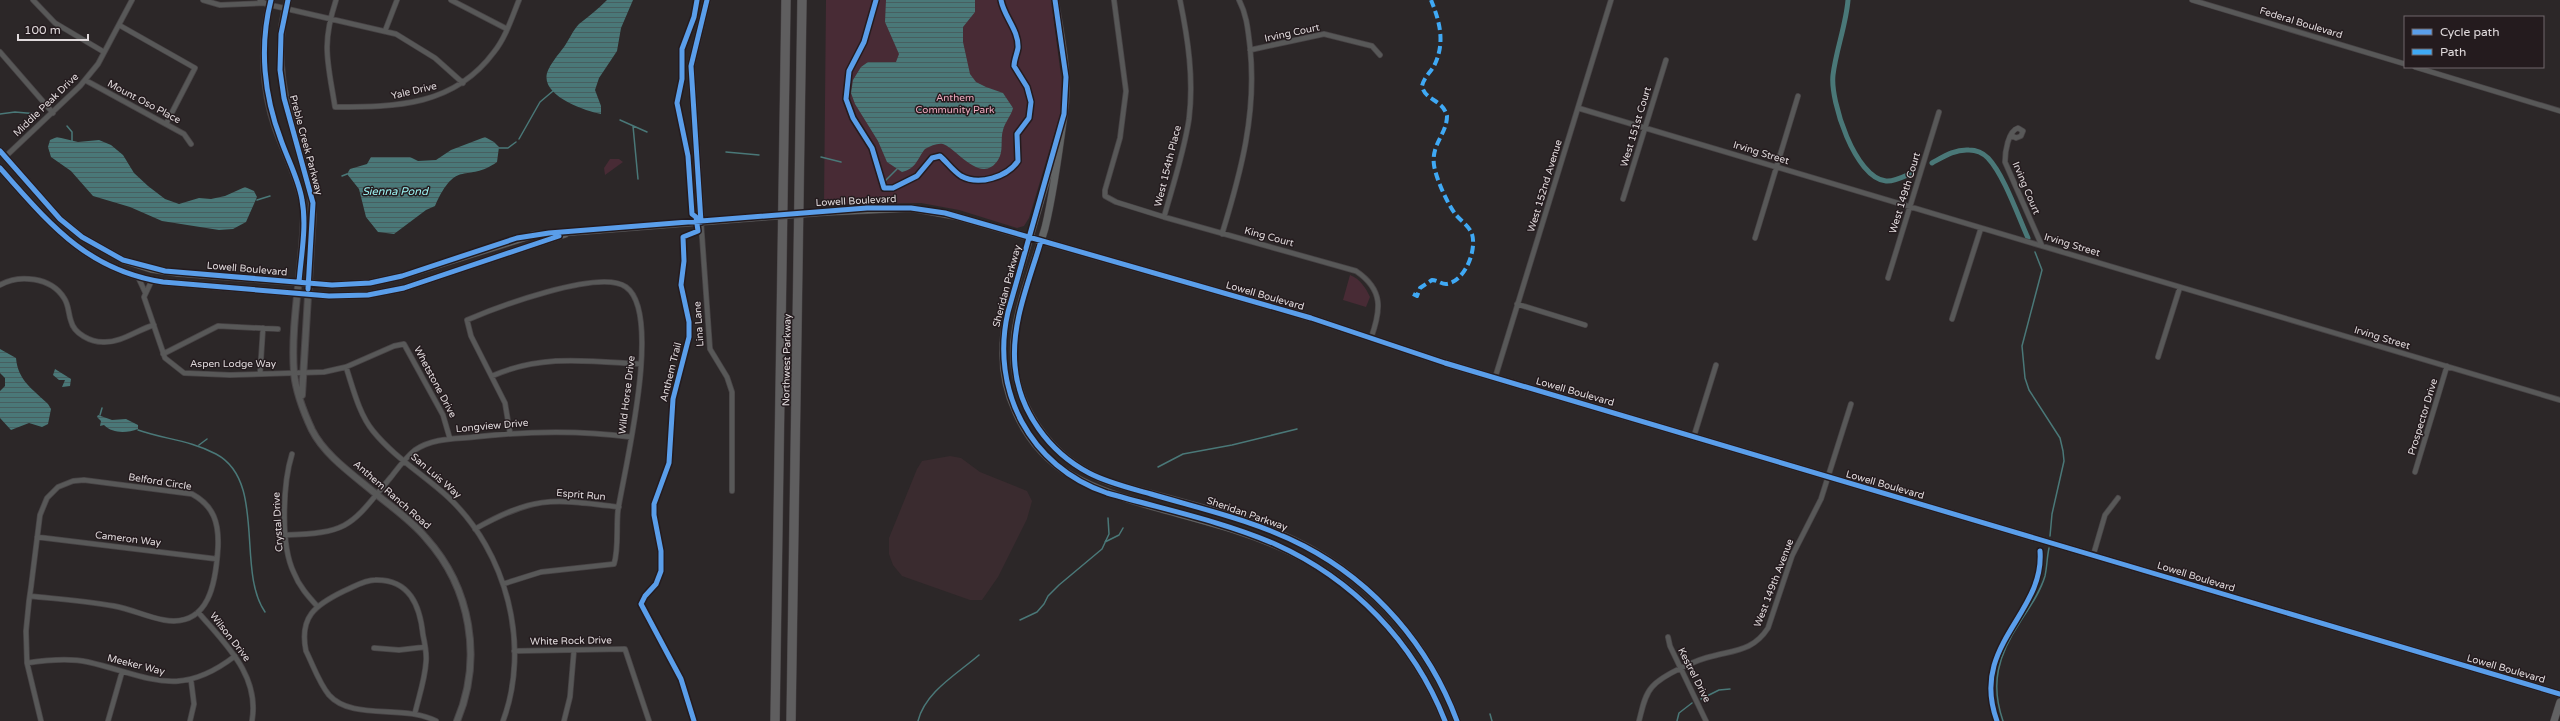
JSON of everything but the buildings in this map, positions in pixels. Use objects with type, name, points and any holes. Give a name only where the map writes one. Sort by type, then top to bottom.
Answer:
[{"type":"highway","name":"Northwest Parkway","points":[[775,721],[786,0]]},
{"type":"highway","name":"Northwest Parkway","points":[[791,721],[802,0]]},
{"type":"main road","name":"Sheridan Parkway","points":[[1055,0],[1066,77],[1062,129],[1041,241],[1018,318],[1014,351],[1016,376],[1023,400],[1034,423],[1049,443],[1068,460],[1096,477],[1266,529],[1301,544],[1330,561],[1374,595],[1404,627],[1432,668],[1457,721]]},
{"type":"main road","name":"Sheridan Parkway","points":[[1062,129],[1007,317],[1003,356],[1011,400],[1022,424],[1037,446],[1058,467],[1090,487],[1250,535],[1292,553],[1324,571],[1361,599],[1400,642],[1426,680],[1445,721]]},
{"type":"main road","name":"Lowell Boulevard","points":[[2,156],[60,219],[93,245],[137,265],[178,273],[309,283],[344,285],[384,281],[517,238],[571,232],[874,208],[917,208],[945,213],[1259,303],[1495,378],[2560,694]]},
{"type":"main road","name":"Lowell Boulevard","points":[[0,168],[64,238],[98,261],[138,277],[176,284],[308,295],[355,296],[385,292],[571,232]]},
{"type":"main road","points":[[2554,721],[2560,702]]},
{"type":"street","points":[[34,0],[55,24],[104,52]]},
{"type":"street","name":"Middle Peak Drive","points":[[2,156],[54,113],[85,80],[104,52],[132,0]]},
{"type":"street","points":[[204,0],[220,5],[269,3]]},
{"type":"street","points":[[260,0],[285,8],[386,31],[413,42],[448,68],[463,83]]},
{"type":"street","name":"Preble Creek Parkway","points":[[288,0],[285,8],[280,51],[282,85],[313,203],[308,295]]},
{"type":"street","points":[[330,18],[336,0]]},
{"type":"street","points":[[386,31],[397,0]]},
{"type":"street","points":[[451,0],[507,29]]},
{"type":"street","name":"Yale Drive","points":[[330,18],[326,47],[326,66],[335,107],[370,108],[402,105],[439,95],[463,83],[480,70],[495,51],[507,29],[519,0]]},
{"type":"street","points":[[701,222],[691,66],[706,0]]},
{"type":"street","name":"King Court","points":[[1114,0],[1126,91],[1120,138],[1105,190],[1105,196],[1116,202],[1164,217],[1347,267],[1367,279],[1377,296],[1378,308],[1371,338]]},
{"type":"street","name":"West 154th Place","points":[[1164,217],[1189,118],[1191,85],[1188,50],[1180,0]]},
{"type":"street","points":[[1222,234],[1243,163],[1250,130],[1252,92],[1250,50],[1246,19],[1239,0]]},
{"type":"street","name":"West 152nd Avenue","points":[[1495,378],[1611,0]]},
{"type":"street","name":"Federal Boulevard","points":[[2192,0],[2404,64]]},
{"type":"street","name":"Preble Creek Parkway","points":[[269,3],[265,40],[267,95],[276,127],[300,191],[304,210],[298,294]]},
{"type":"street","points":[[119,25],[195,68],[166,124]]},
{"type":"street","name":"Irving Court","points":[[1250,50],[1324,34],[1372,46],[1380,56]]},
{"type":"street","points":[[0,52],[54,113]]},
{"type":"street","name":"West 151st Court","points":[[1623,199],[1666,60]]},
{"type":"street","points":[[2418,68],[2560,111]]},
{"type":"street","name":"Mount Oso Place","points":[[85,80],[184,134],[191,144]]},
{"type":"street","points":[[1755,238],[1798,96]]},
{"type":"street","name":"Irving Street","points":[[1578,108],[2560,400]]},
{"type":"street","name":"West 149th Court","points":[[1888,278],[1939,112]]},
{"type":"street","name":"Irving Court","points":[[2011,135],[2005,155],[2005,162],[2042,246]]},
{"type":"street","name":"Lina Lane","points":[[701,222],[710,349],[727,377],[732,392],[732,491]]},
{"type":"street","points":[[1952,319],[1980,228]]},
{"type":"street","name":"Aspen Lodge Way","points":[[138,277],[145,292],[145,303],[163,354],[173,366],[184,373],[302,373]]},
{"type":"street","points":[[0,285],[25,278],[40,281],[52,287],[64,298],[72,324],[83,336],[92,340],[115,341],[139,329],[154,325]]},
{"type":"street","points":[[145,292],[152,280]]},
{"type":"street","name":"Wild Horse Drive","points":[[503,584],[541,572],[614,564],[619,508],[641,364],[640,308],[636,297],[620,284],[581,285],[549,290],[467,320],[471,336],[506,403],[510,433]]},
{"type":"street","points":[[2158,357],[2180,287]]},
{"type":"street","name":"Anthem Ranch Road","points":[[298,294],[294,372],[302,405],[313,432],[323,446],[425,536],[446,563],[459,590],[471,638],[470,670],[457,721]]},
{"type":"street","name":"Anthem Ranch Road","points":[[302,405],[302,373],[308,295]]},
{"type":"street","points":[[1517,304],[1585,324]]},
{"type":"street","points":[[163,354],[218,326],[278,329]]},
{"type":"street","points":[[260,374],[263,328]]},
{"type":"street","name":"Whetstone Drive","points":[[302,373],[324,372],[346,367],[394,346],[404,344],[444,416],[450,439]]},
{"type":"street","points":[[492,376],[527,363],[555,360],[641,364]]},
{"type":"street","points":[[1694,436],[1716,365]]},
{"type":"street","name":"Prospector Drive","points":[[2415,472],[2447,366]]},
{"type":"street","name":"San Luis Way","points":[[346,367],[365,419],[373,431],[405,461],[449,498],[475,529],[491,555],[503,584],[512,619],[514,651],[512,682],[503,721]]},
{"type":"street","points":[[1828,477],[1851,404]]},
{"type":"street","name":"Longview Drive","points":[[286,534],[326,533],[345,526],[362,513],[376,494],[415,450],[433,441],[510,433],[561,431],[631,437]]},
{"type":"street","name":"Crystal Drive","points":[[292,454],[285,484],[286,534],[293,572],[317,606]]},
{"type":"street","name":"West 149th Avenue","points":[[1639,721],[1646,696],[1652,686],[1681,669],[1711,656],[1743,650],[1762,638],[1768,628],[1792,556],[1816,511],[1828,477]]},
{"type":"street","name":"Belford Circle","points":[[30,596],[113,606],[163,620],[181,620],[198,612],[206,604],[213,590],[218,534],[215,517],[200,498],[181,492],[90,480],[64,483],[52,492],[40,514],[37,537],[30,596],[26,631],[27,663],[41,721]]},
{"type":"street","points":[[2093,556],[2105,515],[2118,498]]},
{"type":"street","name":"Esprit Run","points":[[475,529],[517,507],[548,501],[570,500],[619,508]]},
{"type":"street","name":"Cameron Way","points":[[37,537],[216,559]]},
{"type":"street","points":[[415,713],[425,668],[425,647],[418,606],[411,595],[392,582],[375,580],[365,581],[317,606],[305,628],[304,642],[306,651],[328,694],[339,704],[355,710],[415,713],[436,721]]},
{"type":"street","name":"Wilson Drive","points":[[198,612],[235,656],[249,679],[254,702],[252,721]]},
{"type":"street","name":"Kestrel Drive","points":[[1668,637],[1670,646],[1706,721]]},
{"type":"street","points":[[374,648],[400,650],[425,647]]},
{"type":"street","points":[[564,721],[570,697],[574,650]]},
{"type":"street","name":"White Rock Drive","points":[[514,651],[626,650],[649,721]]},
{"type":"street","name":"Meeker Way","points":[[27,663],[77,660],[161,681],[190,680],[212,673],[235,656]]},
{"type":"street","points":[[108,721],[122,672]]},
{"type":"street","points":[[190,680],[194,704],[190,721]]},
{"type":"shaded area","points":[[950,456],[961,458],[980,472],[1027,491],[1032,501],[1027,519],[998,577],[982,600],[970,600],[902,576],[893,565],[889,554],[889,538],[917,469],[922,461]]},
{"type":"green space","name":"Anthem Community Park","points":[[826,0],[1051,0],[1063,91],[1061,112],[1029,218],[1024,226],[1017,228],[959,210],[921,203],[824,204]]},
{"type":"green space","points":[[610,159],[619,159],[623,162],[605,175],[604,168]]},
{"type":"green space","points":[[1350,275],[1360,281],[1370,297],[1366,307],[1343,300]]},
{"type":"water","points":[[607,0],[633,0],[621,28],[617,51],[599,78],[595,90],[601,106],[601,114],[575,106],[557,95],[551,89],[547,81],[547,73],[577,26]]},
{"type":"water","points":[[886,0],[975,0],[975,12],[963,27],[963,42],[970,74],[976,82],[1003,93],[1013,108],[1003,130],[1000,157],[991,167],[984,169],[976,167],[943,144],[934,145],[925,149],[916,163],[907,171],[902,172],[887,162],[878,141],[855,104],[851,93],[853,80],[861,67],[868,62],[896,62],[899,54],[885,22]]},
{"type":"water","points":[[57,137],[78,142],[99,140],[111,145],[123,155],[134,173],[148,186],[165,199],[179,204],[199,198],[211,199],[225,196],[245,187],[254,191],[257,197],[246,222],[233,229],[219,230],[162,221],[130,207],[93,196],[71,171],[51,157],[48,147],[50,140]]},
{"type":"water","name":"Sienna Pond","points":[[485,137],[499,147],[497,162],[486,168],[456,176],[443,191],[435,206],[426,210],[394,234],[378,232],[366,217],[359,189],[347,174],[350,169],[367,164],[371,157],[410,157],[418,161],[436,160],[451,150]]},
{"type":"water","points":[[0,349],[16,358],[17,366],[23,379],[48,404],[51,409],[48,424],[42,427],[29,423],[11,430],[0,418],[0,391],[5,386],[5,378],[0,373]]},
{"type":"water","points":[[55,369],[71,379],[70,386],[62,387],[65,380],[59,380],[53,375]]},
{"type":"water","points":[[98,415],[112,420],[126,419],[138,425],[138,429],[120,432],[112,430],[104,425],[100,426],[101,421],[97,417]]},
{"type":"waterway","points":[[1848,0],[1833,75],[1833,87],[1840,119],[1855,153],[1864,167],[1875,177],[1886,181],[1892,181],[1912,173]]},
{"type":"waterway","points":[[519,139],[540,102],[553,91]]},
{"type":"waterway","points":[[0,114],[15,112],[38,114]]},
{"type":"waterway","points":[[620,120],[647,132]]},
{"type":"waterway","points":[[67,126],[72,132],[72,141]]},
{"type":"waterway","points":[[633,126],[638,179]]},
{"type":"waterway","points":[[499,148],[508,148],[516,142]]},
{"type":"waterway","points":[[1932,163],[1949,154],[1964,150],[1977,151],[1986,156],[2000,175],[2028,238]]},
{"type":"waterway","points":[[726,152],[759,155]]},
{"type":"waterway","points":[[821,157],[841,162]]},
{"type":"waterway","points":[[885,181],[897,169]]},
{"type":"waterway","points":[[342,176],[347,174]]},
{"type":"waterway","points":[[257,200],[270,196]]},
{"type":"waterway","points":[[2035,252],[2042,270],[2022,346],[2025,378],[2029,390],[2060,438],[2063,451],[2064,461],[2052,514],[2050,536]]},
{"type":"waterway","points":[[100,415],[102,408]]},
{"type":"waterway","points":[[1158,467],[1183,454],[1232,445],[1297,429]]},
{"type":"waterway","points":[[138,430],[206,449],[216,454],[232,467],[241,484],[246,505],[252,573],[257,594],[265,612]]},
{"type":"waterway","points":[[199,445],[207,439]]},
{"type":"waterway","points":[[1020,620],[1037,612],[1044,604],[1048,596],[1059,585],[1102,549],[1109,534],[1108,518]]},
{"type":"waterway","points":[[1105,542],[1119,535],[1123,528]]},
{"type":"waterway","points":[[2003,721],[1997,695],[1998,670],[2006,646],[2012,634],[2040,588],[2045,576],[2049,548]]},
{"type":"waterway","points":[[918,721],[927,701],[935,692],[979,655]]},
{"type":"waterway","points":[[1701,699],[1719,690],[1730,689]]},
{"type":"waterway","points":[[1677,721],[1679,713],[1692,703]]},
{"type":"waterway","points":[[1490,714],[1492,721]]},
{"type":"marked path","points":[[1413,294],[1417,296],[1420,288],[1432,280],[1446,284],[1459,278],[1468,264],[1473,248],[1471,231],[1449,205],[1435,171],[1435,151],[1445,128],[1447,116],[1442,106],[1430,98],[1422,86],[1424,80],[1435,64],[1441,40],[1439,24],[1431,0]]},
{"type":"cycle path","points":[[271,0],[265,36],[265,71],[267,89],[275,123],[301,192],[304,231],[299,282]]},
{"type":"cycle path","points":[[288,0],[281,34],[280,70],[284,98],[313,203],[308,289]]},
{"type":"cycle path","name":"Anthem Trail","points":[[694,721],[681,679],[641,604],[645,596],[656,584],[661,571],[661,551],[654,515],[654,504],[669,463],[673,399],[689,337],[689,322],[681,285],[684,261],[683,237],[698,231],[696,217],[692,214],[688,156],[677,103],[682,79],[682,49],[694,17],[697,0]]},
{"type":"cycle path","points":[[701,222],[691,66],[707,0]]},
{"type":"cycle path","points":[[876,0],[864,42],[849,71],[846,99],[853,118],[872,148],[884,188],[893,188],[917,176],[932,158],[940,156],[955,172],[968,179],[976,180],[992,178],[1007,172],[1018,161],[1017,134],[1029,118],[1031,102],[1027,87],[1014,66],[1018,41],[1001,0]]},
{"type":"cycle path","points":[[1055,0],[1066,77],[1064,114],[1008,312],[1004,341],[1005,370],[1011,397],[1022,422],[1037,445],[1057,465],[1080,481],[1107,493],[1213,522],[1255,536],[1303,558],[1330,575],[1378,616],[1398,640],[1416,665],[1432,692],[1445,721]]},
{"type":"cycle path","points":[[0,151],[60,219],[82,237],[123,260],[165,271],[332,285],[370,283],[402,276],[517,238],[549,233],[867,208],[911,208],[945,213],[1311,318],[1445,363],[2560,694]]},
{"type":"cycle path","points":[[0,168],[53,225],[71,241],[91,255],[112,267],[136,276],[163,282],[329,296],[368,295],[404,288],[559,236]]},
{"type":"cycle path","points":[[1041,241],[1026,287],[1018,318],[1014,350],[1018,383],[1023,399],[1038,428],[1049,442],[1074,464],[1096,477],[1119,485],[1209,510],[1267,529],[1304,546],[1330,561],[1354,578],[1397,619],[1415,642],[1431,667],[1445,693],[1457,721]]},
{"type":"cycle path","points":[[1997,721],[1991,694],[1993,671],[2000,650],[2031,593],[2038,573],[2040,551]]}]
